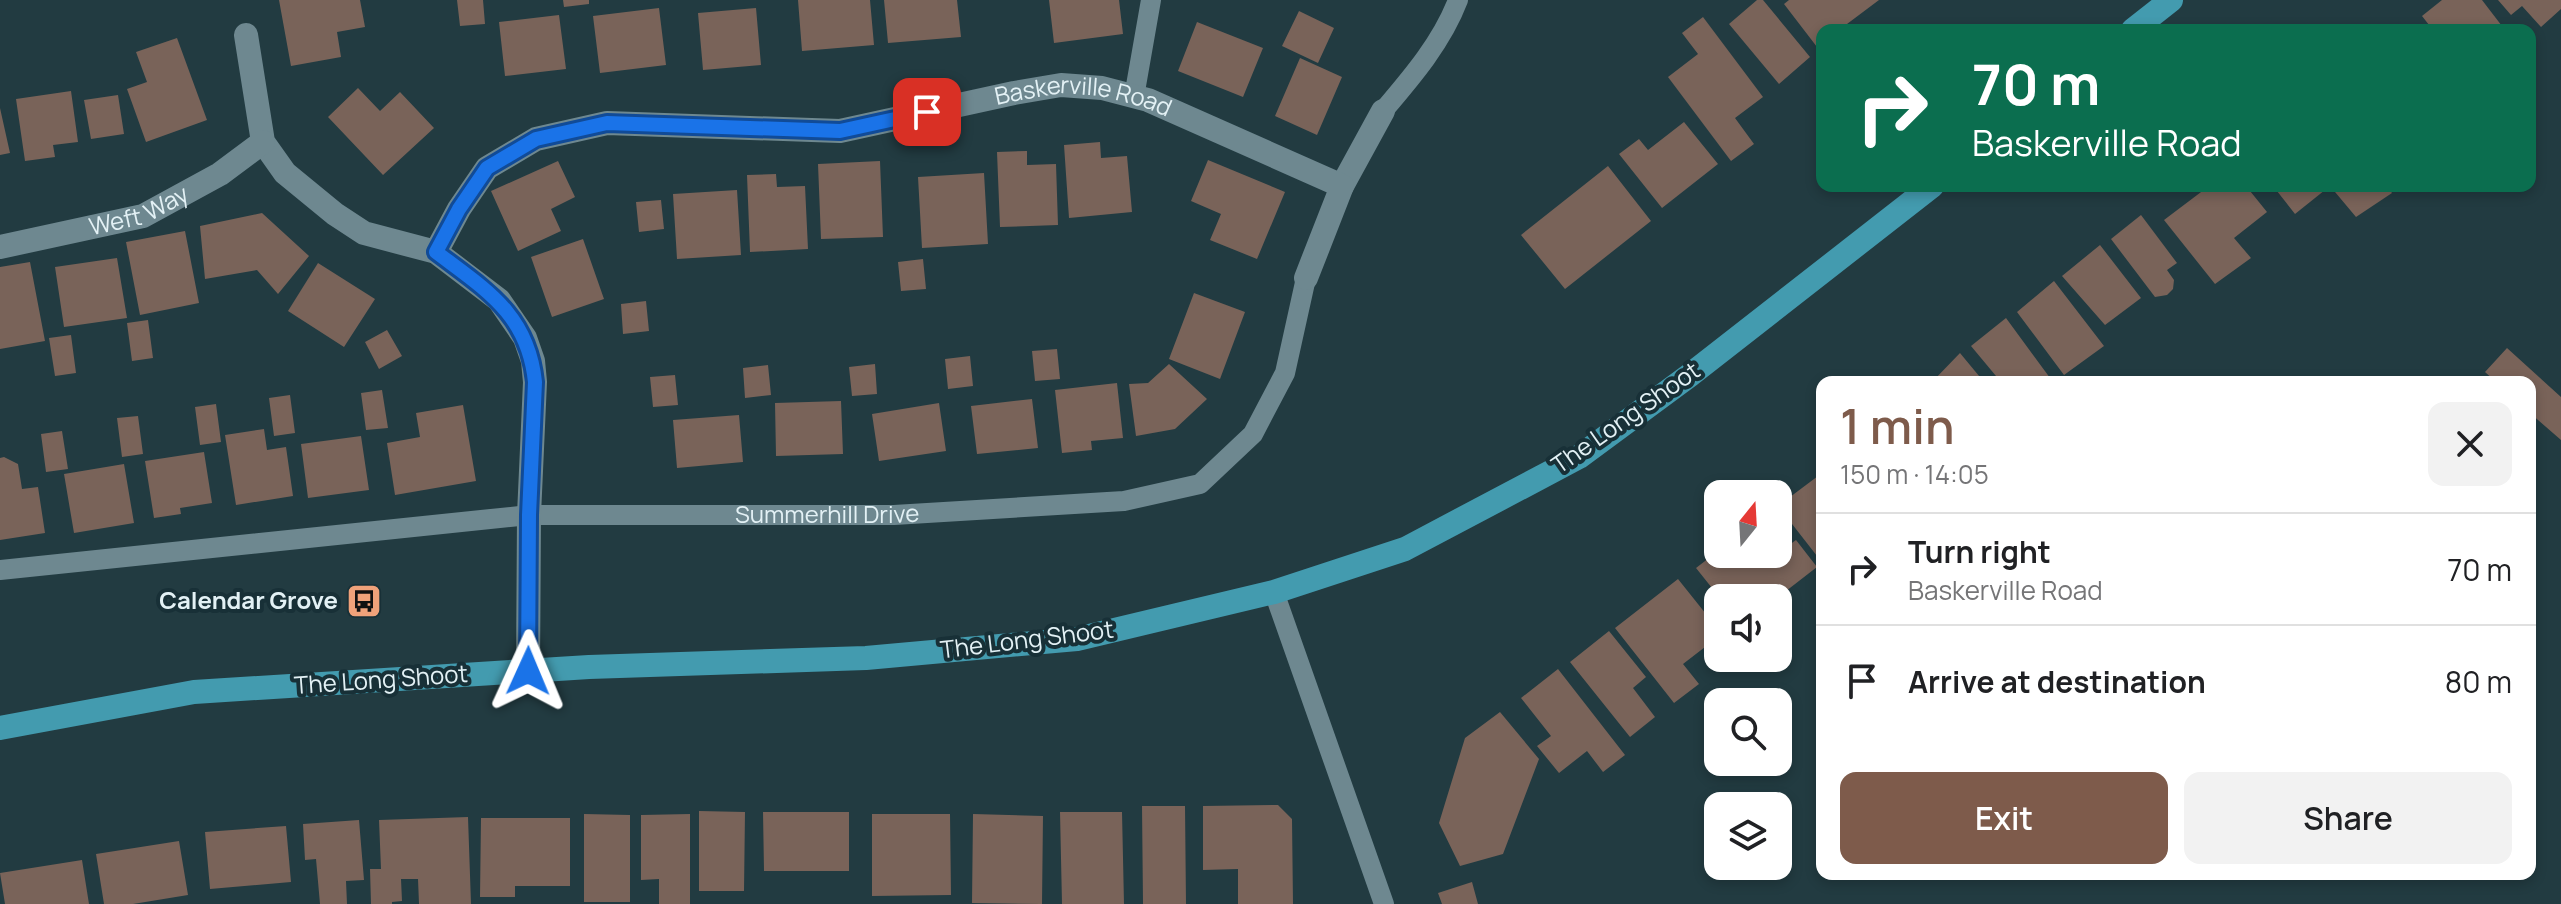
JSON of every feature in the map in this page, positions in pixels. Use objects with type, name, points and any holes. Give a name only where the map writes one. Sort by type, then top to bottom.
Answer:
[{"type":"main road","points":[[2141,24],[2171,0]]},
{"type":"main road","name":"The Long Shoot","points":[[0,728],[194,692],[528,671],[866,658],[1077,639],[1274,592],[1405,549],[1579,457],[1690,375],[1924,192]]},
{"type":"street","points":[[246,35],[263,142],[285,173],[335,214],[364,233],[436,252],[499,300],[525,338],[533,361],[535,382],[529,515],[528,671]]},
{"type":"street","name":"Baskerville Road","points":[[436,252],[459,209],[487,168],[536,139],[607,123],[840,131],[1061,85],[1102,88],[1148,100],[1342,186]]},
{"type":"street","points":[[1306,278],[1342,186],[1383,111]]},
{"type":"street","name":"Weft Way","points":[[0,247],[143,216],[220,174],[263,142]]},
{"type":"lane","points":[[1134,97],[1151,0]]},
{"type":"lane","points":[[1383,111],[1422,64],[1450,21],[1458,0]]},
{"type":"lane","name":"Summerhill Drive","points":[[0,570],[529,515],[894,515],[1124,501],[1200,484],[1253,434],[1285,373],[1306,278]]},
{"type":"lane","points":[[1274,592],[1384,904]]},
{"type":"building","points":[[279,0],[360,0],[365,27],[337,32],[341,57],[291,66]]},
{"type":"building","points":[[457,0],[483,0],[485,24],[460,26]]},
{"type":"building","points":[[563,0],[589,0],[589,4],[564,7]]},
{"type":"building","points":[[798,0],[870,0],[874,45],[802,51]]},
{"type":"building","points":[[884,0],[957,0],[961,37],[888,43]]},
{"type":"building","points":[[1049,0],[1119,0],[1123,34],[1054,43]]},
{"type":"building","points":[[1757,0],[1763,0],[1810,57],[1779,84],[1729,24]]},
{"type":"building","points":[[1789,0],[1879,0],[1847,24],[1816,24],[1816,46],[1784,4]]},
{"type":"building","points":[[2442,0],[2482,0],[2500,24],[2428,24],[2422,16]]},
{"type":"building","points":[[2498,0],[2561,0],[2561,9],[2541,27],[2522,6],[2511,15]]},
{"type":"building","points":[[659,8],[666,65],[600,73],[593,16]]},
{"type":"building","points":[[756,8],[761,65],[703,70],[698,13]]},
{"type":"building","points":[[1299,11],[1334,28],[1318,63],[1282,46]]},
{"type":"building","points":[[559,15],[566,69],[505,76],[499,22]]},
{"type":"building","points":[[1703,17],[1763,97],[1735,118],[1754,144],[1731,161],[1668,77],[1698,54],[1682,33]]},
{"type":"building","points":[[1197,22],[1263,48],[1243,97],[1178,71]]},
{"type":"building","points":[[177,38],[207,120],[146,142],[127,89],[147,82],[136,52]]},
{"type":"building","points":[[1300,58],[1342,77],[1317,135],[1275,116]]},
{"type":"building","points":[[358,88],[380,111],[400,92],[434,128],[383,175],[328,117]]},
{"type":"building","points":[[71,91],[78,142],[53,145],[55,157],[25,161],[16,99]]},
{"type":"building","points":[[118,95],[124,134],[91,139],[84,100]]},
{"type":"building","points":[[0,108],[10,153],[0,155]]},
{"type":"building","points":[[1684,122],[1718,164],[1662,208],[1619,154],[1639,139],[1648,150]]},
{"type":"building","points":[[1100,142],[1101,158],[1127,156],[1132,212],[1069,218],[1064,145]]},
{"type":"building","points":[[1027,151],[1027,165],[1056,164],[1058,225],[1000,227],[997,152]]},
{"type":"building","points":[[1208,160],[1285,192],[1257,259],[1210,240],[1221,214],[1191,201]]},
{"type":"building","points":[[558,161],[575,197],[551,209],[561,231],[518,251],[491,191]]},
{"type":"building","points":[[880,161],[883,237],[821,239],[818,164]]},
{"type":"building","points":[[1608,166],[1651,221],[1565,289],[1521,235]]},
{"type":"building","points":[[984,173],[988,244],[922,248],[918,177]]},
{"type":"building","points":[[776,174],[777,187],[805,186],[808,249],[750,252],[747,175]]},
{"type":"building","points":[[737,190],[741,255],[677,259],[673,194]]},
{"type":"building","points":[[2201,192],[2251,192],[2267,212],[2234,238],[2251,258],[2215,284],[2164,220]]},
{"type":"building","points":[[2278,192],[2322,192],[2295,214]]},
{"type":"building","points":[[2335,192],[2392,193],[2356,217]]},
{"type":"building","points":[[661,200],[664,229],[639,232],[636,202]]},
{"type":"building","points":[[262,213],[309,256],[278,294],[257,270],[205,279],[200,226]]},
{"type":"building","points":[[2141,215],[2177,263],[2167,270],[2174,280],[2173,289],[2167,295],[2155,297],[2111,239]]},
{"type":"building","points":[[185,231],[199,303],[140,315],[126,242]]},
{"type":"building","points":[[583,239],[604,299],[552,317],[531,257]]},
{"type":"building","points":[[2100,245],[2141,298],[2105,325],[2062,276]]},
{"type":"building","points":[[117,258],[127,318],[64,327],[55,267]]},
{"type":"building","points":[[923,259],[926,289],[901,291],[898,262]]},
{"type":"building","points":[[30,262],[45,341],[0,349],[0,267]]},
{"type":"building","points":[[318,263],[375,299],[344,347],[288,311]]},
{"type":"building","points":[[2054,281],[2104,346],[2064,375],[2017,312]]},
{"type":"building","points":[[1194,293],[1245,312],[1220,379],[1169,359]]},
{"type":"building","points":[[646,301],[649,331],[623,334],[621,304]]},
{"type":"building","points":[[2006,318],[2049,376],[1996,376],[1971,346]]},
{"type":"building","points":[[148,320],[153,358],[132,361],[127,323]]},
{"type":"building","points":[[387,330],[402,356],[379,369],[365,342]]},
{"type":"building","points":[[71,335],[76,373],[55,376],[49,338]]},
{"type":"building","points":[[2507,348],[2561,397],[2561,440],[2536,418],[2536,376],[2489,376],[2485,372]]},
{"type":"building","points":[[1057,349],[1060,379],[1035,381],[1032,351]]},
{"type":"building","points":[[1960,353],[1979,376],[1938,376]]},
{"type":"building","points":[[970,356],[973,386],[948,389],[945,359]]},
{"type":"building","points":[[875,364],[877,394],[852,396],[849,367]]},
{"type":"building","points":[[1169,364],[1207,399],[1175,429],[1136,436],[1129,384],[1148,383]]},
{"type":"building","points":[[768,365],[771,395],[745,398],[743,368]]},
{"type":"building","points":[[675,375],[678,405],[653,407],[650,377]]},
{"type":"building","points":[[1117,383],[1123,438],[1091,441],[1092,450],[1062,453],[1055,390]]},
{"type":"building","points":[[382,390],[388,428],[366,430],[361,393]]},
{"type":"building","points":[[290,395],[295,433],[274,436],[269,398]]},
{"type":"building","points":[[1032,399],[1038,448],[977,454],[971,406]]},
{"type":"building","points":[[841,401],[843,454],[776,456],[775,403]]},
{"type":"building","points":[[939,403],[946,451],[879,461],[872,414]]},
{"type":"building","points":[[216,404],[221,442],[200,445],[195,407]]},
{"type":"building","points":[[463,405],[476,481],[395,495],[387,443],[420,437],[416,413]]},
{"type":"building","points":[[739,415],[743,462],[677,468],[673,420]]},
{"type":"building","points":[[138,416],[143,454],[122,457],[117,418]]},
{"type":"building","points":[[264,429],[267,450],[286,447],[293,496],[236,505],[225,435]]},
{"type":"building","points":[[62,431],[68,469],[46,472],[41,434]]},
{"type":"building","points":[[361,436],[369,490],[308,498],[301,444]]},
{"type":"building","points":[[204,452],[212,503],[180,508],[181,514],[154,518],[145,461]]},
{"type":"building","points":[[0,458],[18,464],[22,489],[38,487],[45,533],[0,540]]},
{"type":"building","points":[[124,464],[134,523],[74,533],[64,474]]},
{"type":"building","points":[[1816,478],[1816,555],[1792,524],[1792,496]]},
{"type":"building","points":[[1796,540],[1816,566],[1792,586],[1709,584],[1696,568],[1704,562],[1704,568],[1792,568],[1792,543]]},
{"type":"building","points":[[1678,579],[1704,612],[1704,648],[1683,664],[1699,684],[1674,703],[1615,628]]},
{"type":"building","points":[[1609,631],[1646,677],[1633,688],[1655,717],[1630,737],[1570,662]]},
{"type":"building","points":[[1558,669],[1625,755],[1603,772],[1587,751],[1559,773],[1537,746],[1551,736],[1521,698]]},
{"type":"building","points":[[1500,712],[1539,759],[1503,854],[1460,866],[1439,823],[1465,738]]},
{"type":"building","points":[[1278,805],[1292,819],[1293,904],[1238,904],[1238,869],[1203,870],[1203,806]]},
{"type":"building","points":[[1142,806],[1185,806],[1186,904],[1143,904]]},
{"type":"building","points":[[699,811],[745,812],[744,891],[699,891]]},
{"type":"building","points":[[763,812],[849,812],[849,871],[764,871]]},
{"type":"building","points":[[1060,812],[1122,812],[1124,904],[1062,904]]},
{"type":"building","points":[[584,814],[630,815],[630,902],[584,902]]},
{"type":"building","points":[[690,814],[690,904],[659,904],[659,879],[641,880],[641,815]]},
{"type":"building","points":[[872,814],[950,814],[951,895],[872,896]]},
{"type":"building","points":[[973,814],[1043,816],[1042,904],[972,903]]},
{"type":"building","points":[[468,817],[471,904],[419,904],[418,879],[401,879],[402,901],[371,904],[370,869],[381,869],[379,820]]},
{"type":"building","points":[[481,818],[570,818],[570,886],[515,886],[515,897],[480,897]]},
{"type":"building","points":[[359,820],[364,880],[346,881],[347,904],[320,904],[316,859],[305,860],[303,824]]},
{"type":"building","points":[[286,826],[291,882],[210,889],[205,832]]},
{"type":"building","points":[[179,841],[188,895],[133,904],[104,904],[96,854]]},
{"type":"building","points":[[82,860],[89,904],[5,904],[0,873]]},
{"type":"building","points":[[1472,882],[1478,904],[1442,904],[1438,893]]},
{"type":"place","name":"Calendar Grove","points":[[364,601]]},
{"type":"route","points":[[528,671],[533,361],[525,338],[499,300],[436,252],[459,209],[487,168],[536,139],[607,123],[840,131],[927,112]]}]
